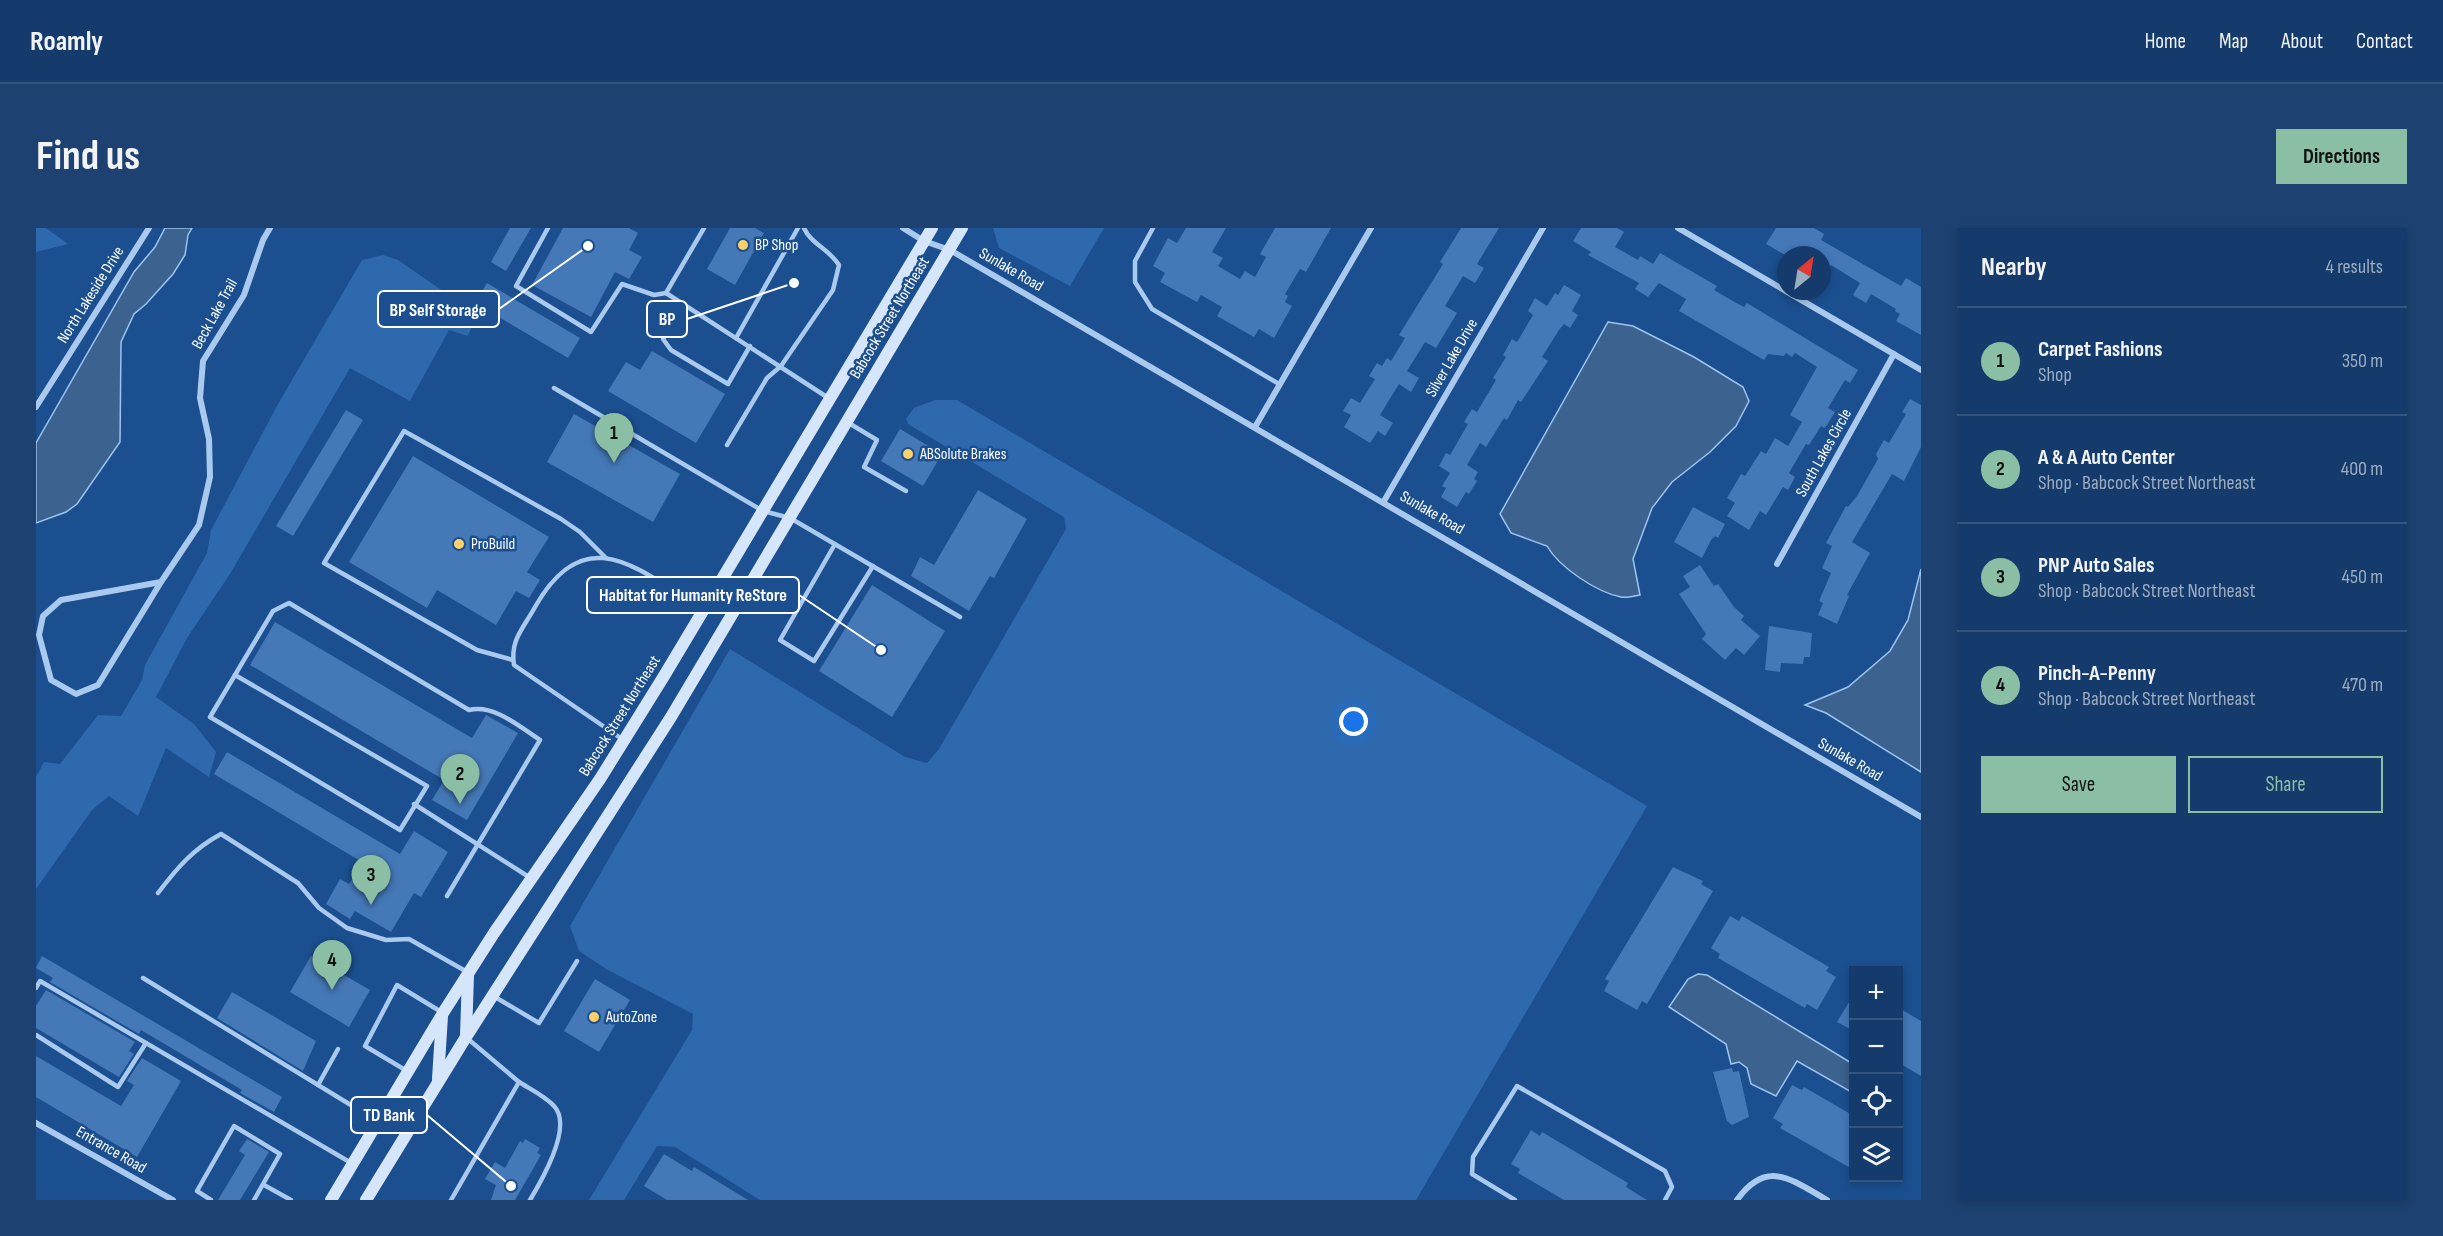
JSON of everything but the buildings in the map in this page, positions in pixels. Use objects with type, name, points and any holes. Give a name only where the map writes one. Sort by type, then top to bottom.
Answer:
[{"type":"main road","name":"Babcock Street Northeast","points":[[331,1200],[443,1013],[625,740],[932,228]]},
{"type":"main road","name":"Babcock Street Northeast","points":[[366,1200],[466,1037],[671,717],[963,228]]},
{"type":"main road","points":[[466,1037],[469,973]]},
{"type":"main road","points":[[438,1083],[443,1013]]},
{"type":"street","name":"North Lakeside Drive","points":[[36,407],[149,228]]},
{"type":"street","name":"Beck Lake Trail","points":[[43,616],[39,635],[51,680],[76,694],[98,685],[199,525],[210,477],[209,439],[200,398],[203,361],[244,295],[263,240],[270,228]]},
{"type":"street","name":"Sunlake Road","points":[[903,228],[924,241],[950,250],[1384,501],[1921,817]]},
{"type":"street","points":[[1255,427],[1371,228]]},
{"type":"street","name":"Silver Lake Drive","points":[[1384,501],[1543,228]]},
{"type":"street","points":[[1678,228],[1921,370]]},
{"type":"street","name":"South Lakes Circle","points":[[1777,564],[1894,354]]},
{"type":"street","points":[[36,612],[43,616],[61,600],[161,582]]},
{"type":"street","name":"Entrance Road","points":[[36,1123],[173,1200]]},
{"type":"street","points":[[1737,1200],[1753,1182],[1771,1175],[1784,1175],[1827,1200]]},
{"type":"lane","points":[[548,228],[516,286],[591,332],[622,284],[654,295],[666,293],[830,399]]},
{"type":"lane","points":[[666,293],[704,228]]},
{"type":"lane","points":[[736,338],[798,228]]},
{"type":"lane","points":[[727,445],[767,378],[781,366],[833,290],[840,265],[830,252],[808,238],[804,228]]},
{"type":"lane","points":[[1153,228],[1135,261],[1135,282],[1152,309],[1279,384]]},
{"type":"lane","points":[[683,304],[663,339],[671,350],[728,384],[750,346]]},
{"type":"lane","points":[[554,388],[763,511],[790,518],[960,617]]},
{"type":"lane","points":[[847,422],[877,440],[864,467],[906,491]]},
{"type":"lane","points":[[513,660],[477,650],[324,563],[404,431],[561,519],[580,532],[606,558]]},
{"type":"lane","points":[[835,544],[780,640],[814,661],[873,566]]},
{"type":"lane","points":[[625,740],[514,665],[511,649],[545,589],[567,566],[606,558],[621,560],[639,568],[704,610]]},
{"type":"lane","points":[[235,675],[427,786],[400,830],[210,717],[273,611],[289,603],[469,710],[479,708],[511,720],[540,740],[447,896]]},
{"type":"lane","points":[[414,804],[532,879]]},
{"type":"lane","points":[[158,893],[183,860],[204,843],[221,834],[298,883],[319,908],[347,928],[386,940],[409,939],[469,973]]},
{"type":"lane","points":[[493,995],[539,1023],[576,961]]},
{"type":"lane","points":[[143,978],[377,1121]]},
{"type":"lane","points":[[36,988],[40,981],[352,1164]]},
{"type":"lane","points":[[407,1071],[365,1046],[398,985],[443,1013]]},
{"type":"lane","points":[[36,1035],[118,1087],[146,1044]]},
{"type":"lane","points":[[466,1037],[519,1082],[547,1100],[555,1107],[559,1115],[558,1143],[530,1200]]},
{"type":"lane","points":[[318,1085],[338,1049]]},
{"type":"lane","points":[[451,1200],[519,1082]]},
{"type":"lane","points":[[1515,1200],[1472,1174],[1473,1157],[1517,1086],[1665,1171],[1672,1187],[1665,1200]]},
{"type":"lane","points":[[211,1200],[197,1191],[234,1126],[280,1154],[254,1200]]},
{"type":"lane","points":[[264,1185],[291,1200]]},
{"type":"shaded area","points":[[36,228],[46,228],[68,244],[36,252]]},
{"type":"shaded area","points":[[165,228],[192,228],[188,235],[185,255],[173,274],[134,314],[121,342],[120,442],[77,504],[66,512],[36,523],[36,443],[134,272],[155,247]]},
{"type":"shaded area","points":[[993,228],[1104,228],[1070,286],[999,248]]},
{"type":"shaded area","points":[[383,255],[398,260],[469,309],[472,326],[468,336],[449,330],[410,401],[350,368],[230,574],[187,638],[156,697],[194,724],[216,752],[209,777],[166,748],[138,816],[109,796],[92,810],[36,889],[36,777],[44,762],[60,764],[98,715],[121,716],[142,680],[145,665],[207,553],[211,530],[278,404],[362,260]]},
{"type":"shaded area","points":[[1608,322],[1633,326],[1694,357],[1743,387],[1749,401],[1736,426],[1710,452],[1672,482],[1652,508],[1633,559],[1640,595],[1625,597],[1601,590],[1579,578],[1560,562],[1547,546],[1511,533],[1500,514]]},
{"type":"shaded area","points":[[935,400],[957,400],[1647,806],[1416,1200],[760,1200],[675,1147],[657,1146],[624,1200],[589,1200],[692,1030],[693,1014],[606,969],[579,951],[570,926],[730,649],[905,757],[927,763],[939,749],[1066,529],[1064,517],[908,424],[906,419],[914,408]]},
{"type":"shaded area","points":[[1921,569],[1921,772],[1826,713],[1805,705],[1848,687],[1890,651],[1908,620]]},
{"type":"shaded area","points":[[1698,974],[1707,975],[1849,1062],[1849,1091],[1797,1061],[1776,1096],[1751,1084],[1747,1068],[1739,1062],[1731,1064],[1726,1044],[1669,1007],[1688,979]]},
{"type":"place","name":"BP Shop","points":[[743,245]]},
{"type":"place","name":"BP Self Storage","points":[[588,246]]},
{"type":"place","name":"BP","points":[[794,283]]},
{"type":"place","name":"ABSolute Brakes","points":[[908,454]]},
{"type":"place","name":"Carpet Fashions","points":[[614,463]]},
{"type":"place","name":"ProBuild","points":[[459,544]]},
{"type":"place","name":"Habitat for Humanity ReStore","points":[[881,650]]},
{"type":"place","name":"A & A Auto Center","points":[[460,804]]},
{"type":"place","name":"PNP Auto Sales","points":[[371,905]]},
{"type":"place","name":"Pinch-A-Penny","points":[[332,990]]},
{"type":"place","name":"AutoZone","points":[[594,1017]]},
{"type":"place","name":"TD Bank","points":[[511,1186]]}]
